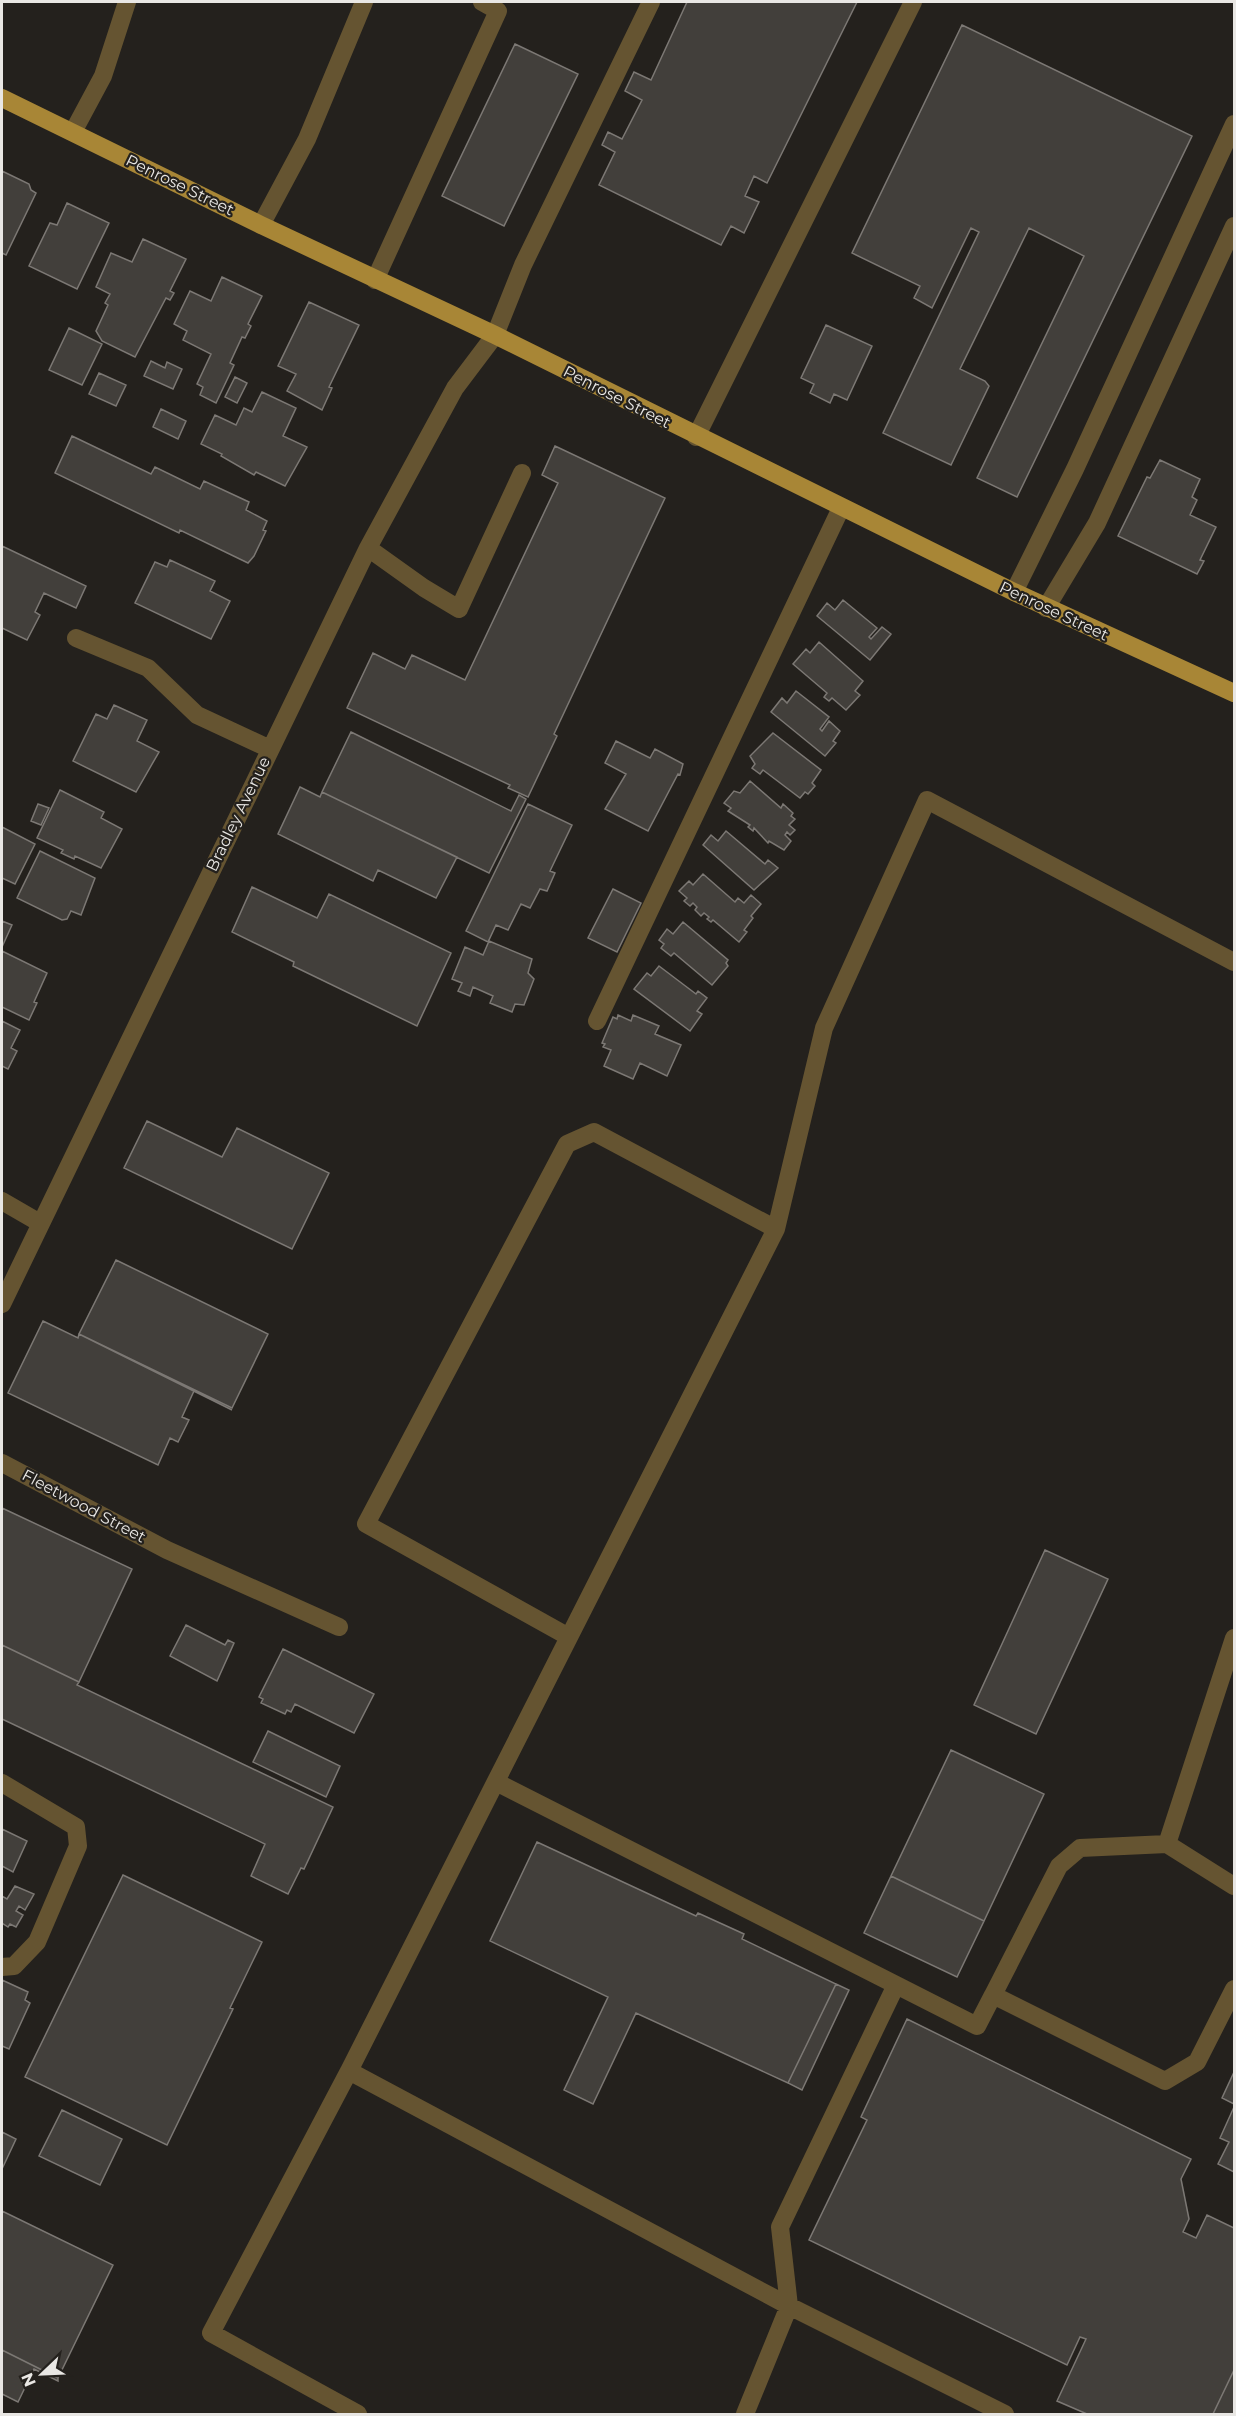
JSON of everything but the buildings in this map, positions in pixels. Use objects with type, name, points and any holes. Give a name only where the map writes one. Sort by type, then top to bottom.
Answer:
[{"type":"main road","name":"Penrose Street","points":[[2,98],[375,280],[495,335],[696,437],[1046,608],[1234,693]]},
{"type":"street","points":[[73,132],[103,76],[127,2]]},
{"type":"street","points":[[261,225],[307,139],[364,2]]},
{"type":"street","points":[[375,280],[498,11],[482,2]]},
{"type":"street","name":"Bradley Avenue","points":[[2,1304],[368,548],[455,388],[495,335],[528,254],[651,2]]},
{"type":"street","points":[[696,437],[913,2]]},
{"type":"street","points":[[1014,592],[1075,470],[1234,124]]},
{"type":"street","points":[[1046,608],[1097,523],[1234,226]]},
{"type":"street","points":[[368,548],[424,588],[459,609],[522,472]]},
{"type":"street","points":[[597,1020],[841,508]]},
{"type":"street","points":[[76,638],[148,668],[197,715],[270,749]]},
{"type":"street","points":[[358,2415],[211,2333],[349,2071],[776,1229],[824,1028],[927,800],[1234,962]]},
{"type":"street","points":[[570,1637],[366,1524],[567,1144],[594,1132],[776,1229]]},
{"type":"street","points":[[2,1201],[40,1223]]},
{"type":"street","name":"Fleetwood Street","points":[[2,1463],[167,1550],[339,1627]]},
{"type":"street","points":[[1167,1844],[1234,1638]]},
{"type":"street","points":[[496,1782],[977,2026],[1059,1866],[1080,1848],[1167,1844],[1234,1886]]},
{"type":"street","points":[[2,1783],[76,1827],[78,1846],[37,1942],[14,1966],[2,1967]]},
{"type":"street","points":[[744,2415],[789,2306],[780,2227],[896,1985]]},
{"type":"street","points":[[993,1995],[1165,2081],[1197,2062],[1234,1989]]},
{"type":"street","points":[[349,2071],[789,2306],[1005,2415]]}]
